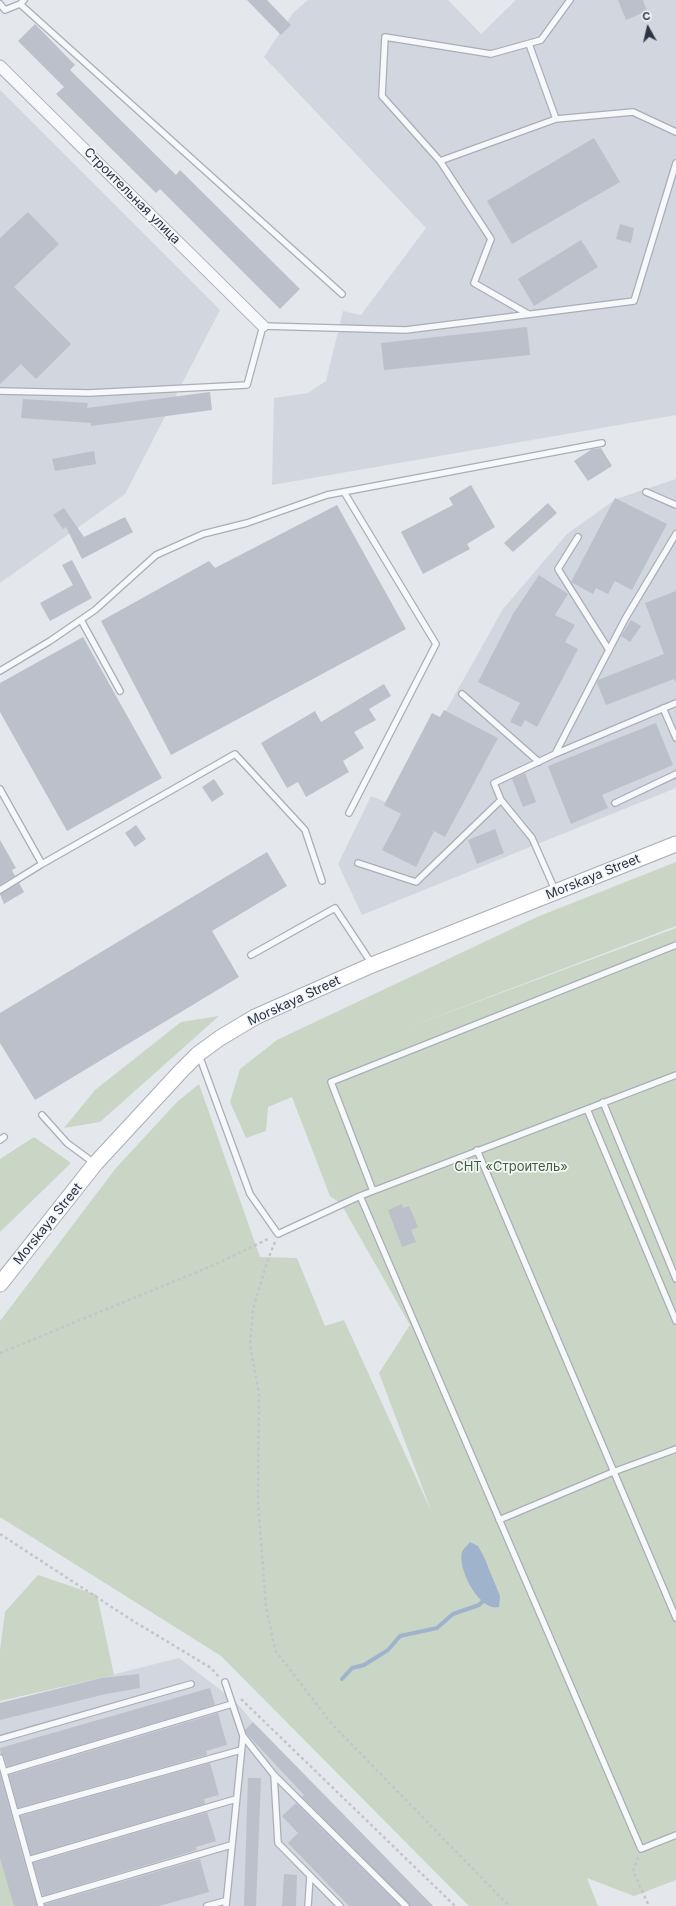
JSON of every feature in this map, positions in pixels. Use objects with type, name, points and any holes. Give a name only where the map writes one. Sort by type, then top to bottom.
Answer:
[{"type":"street","name":"Строительная улица","points":[[0,66],[263,326]]},
{"type":"street","name":"Morskaya Street","points":[[0,1284],[95,1164],[198,1054],[255,1017],[372,965],[676,844]]},
{"type":"lane","points":[[529,315],[474,283],[491,239],[440,161],[382,96],[385,37],[491,54],[541,40],[570,0]]},
{"type":"lane","points":[[0,4],[5,10],[22,2],[342,294]]},
{"type":"lane","points":[[529,44],[556,119]]},
{"type":"lane","points":[[440,161],[556,119],[633,112],[676,132]]},
{"type":"lane","points":[[0,391],[89,393],[247,386],[263,326],[406,330],[634,301],[676,163]]},
{"type":"lane","points":[[0,671],[50,641],[96,610],[156,555],[203,534],[247,523],[326,495],[602,443]]},
{"type":"lane","points":[[344,492],[436,644],[349,813]]},
{"type":"lane","points":[[646,492],[676,505]]},
{"type":"lane","points":[[555,754],[625,619],[676,534]]},
{"type":"lane","points":[[578,537],[558,569],[609,650]]},
{"type":"lane","points":[[81,620],[120,691]]},
{"type":"lane","points":[[462,694],[539,762]]},
{"type":"lane","points":[[556,891],[532,838],[501,800],[494,783],[555,754],[676,703]]},
{"type":"lane","points":[[663,708],[676,738]]},
{"type":"lane","points":[[0,890],[42,864],[235,754],[304,830],[322,880]]},
{"type":"lane","points":[[615,803],[676,774]]},
{"type":"lane","points":[[0,789],[42,864]]},
{"type":"lane","points":[[358,863],[416,882],[501,800]]},
{"type":"lane","points":[[251,955],[335,908],[372,965]]},
{"type":"lane","points":[[372,1190],[331,1082],[676,945]]},
{"type":"lane","points":[[198,1054],[250,1194],[278,1234],[372,1190],[676,1075]]},
{"type":"lane","points":[[603,1102],[676,1279]]},
{"type":"lane","points":[[587,1109],[676,1321]]},
{"type":"lane","points":[[42,1115],[67,1143],[95,1164]]},
{"type":"lane","points":[[478,1150],[676,1618]]},
{"type":"lane","points":[[360,1196],[641,1849],[676,1836]]},
{"type":"lane","points":[[499,1520],[613,1472],[676,1449]]},
{"type":"lane","points":[[224,1682],[242,1736],[274,1776],[406,1906]]},
{"type":"lane","points":[[0,1739],[191,1684]]},
{"type":"lane","points":[[4,1772],[232,1704]]},
{"type":"lane","points":[[207,1906],[226,1904],[242,1736]]},
{"type":"lane","points":[[16,1813],[241,1750]]},
{"type":"lane","points":[[0,1758],[41,1904],[231,1845]]},
{"type":"lane","points":[[274,1776],[278,1843],[340,1906]]},
{"type":"lane","points":[[28,1860],[236,1799]]},
{"type":"lane","points":[[308,1906],[310,1876]]},
{"type":"path","points":[[0,1353],[214,1265],[278,1234]]},
{"type":"path","points":[[278,1234],[266,1262],[253,1309],[250,1345],[259,1393],[258,1502],[266,1607],[275,1650],[331,1723],[509,1906]]},
{"type":"path","points":[[0,1534],[130,1619],[211,1668],[455,1906]]},
{"type":"path","points":[[641,1849],[633,1871],[649,1906]]},
{"type":"shaded area","points":[[308,0],[448,0],[481,34],[516,0],[676,0],[676,415],[272,485],[274,398],[308,393],[326,381],[343,311],[361,315],[426,228],[264,57],[293,13]]},
{"type":"shaded area","points":[[0,90],[220,310],[125,494],[0,583]]},
{"type":"shaded area","points":[[676,479],[676,788],[362,915],[338,864],[371,796],[393,805],[503,609],[567,534],[616,499]]},
{"type":"shaded area","points":[[179,1658],[235,1701],[253,1722],[433,1906],[14,1906],[0,1858],[0,1703]]},
{"type":"green space","name":"СНТ «Строитель»","points":[[676,862],[676,926],[404,1029],[676,928],[676,1880],[634,1896],[587,1878],[598,1906],[469,1906],[221,1656],[0,1517],[0,1321],[116,1168],[177,1102],[199,1084],[260,1257],[297,1258],[325,1326],[344,1320],[432,1513],[379,1373],[410,1325],[341,1204],[330,1196],[292,1097],[268,1107],[266,1131],[246,1138],[230,1102],[240,1069],[277,1040],[537,917]]},
{"type":"green space","points":[[219,1016],[100,1122],[64,1128],[95,1090],[181,1022]]},
{"type":"green space","points":[[34,1137],[71,1163],[0,1232],[0,1159]]},
{"type":"green space","points":[[38,1575],[97,1595],[114,1675],[0,1701],[0,1650],[5,1612]]},
{"type":"green space","points":[[0,1844],[14,1906],[0,1906]]},
{"type":"water","points":[[470,1542],[478,1546],[484,1557],[500,1596],[499,1607],[491,1607],[484,1603],[477,1596],[466,1578],[461,1559],[463,1550]]},
{"type":"building","points":[[247,0],[267,0],[291,25],[281,35]]},
{"type":"building","points":[[618,0],[643,0],[647,11],[626,20]]},
{"type":"building","points":[[35,24],[75,65],[70,70],[176,175],[180,170],[300,289],[280,309],[160,189],[156,193],[56,94],[64,87],[18,41]]},
{"type":"building","points":[[594,138],[620,182],[512,244],[487,201]]},
{"type":"building","points":[[28,212],[59,244],[14,287],[71,344],[36,379],[21,364],[0,384],[0,238]]},
{"type":"building","points":[[620,224],[634,228],[631,243],[616,239]]},
{"type":"building","points":[[581,240],[598,267],[534,306],[518,279]]},
{"type":"building","points":[[527,327],[530,355],[384,370],[381,343]]},
{"type":"building","points":[[210,392],[212,410],[91,426],[91,423],[21,418],[23,399],[88,403],[87,408]]},
{"type":"building","points":[[601,448],[612,466],[588,481],[574,461],[592,449]]},
{"type":"building","points":[[94,451],[96,464],[55,471],[52,459]]},
{"type":"building","points":[[471,485],[495,527],[467,544],[470,549],[423,574],[401,532],[453,505],[449,498]]},
{"type":"building","points":[[615,498],[667,524],[632,590],[615,581],[608,594],[596,588],[593,594],[571,582]]},
{"type":"building","points":[[548,503],[557,513],[513,552],[504,543]]},
{"type":"building","points":[[337,505],[406,629],[171,755],[101,621],[209,561],[215,568]]},
{"type":"building","points":[[64,508],[84,537],[125,517],[133,532],[82,559],[66,527],[63,529],[53,515]]},
{"type":"building","points":[[72,560],[92,598],[50,621],[40,603],[73,585],[62,565]]},
{"type":"building","points":[[539,575],[568,594],[555,615],[575,625],[565,642],[578,649],[537,727],[525,720],[521,727],[510,722],[520,703],[478,682],[513,614]]},
{"type":"building","points":[[676,591],[676,682],[674,679],[606,705],[597,683],[598,680],[664,654],[645,603]]},
{"type":"building","points":[[631,620],[641,626],[630,642],[621,636]]},
{"type":"building","points":[[83,637],[162,778],[67,831],[0,712],[0,683]]},
{"type":"building","points":[[384,684],[391,696],[369,709],[376,720],[354,732],[364,748],[343,761],[349,772],[306,797],[298,782],[287,788],[261,743],[315,711],[321,722]]},
{"type":"building","points":[[444,710],[498,738],[445,837],[434,831],[416,867],[382,850],[401,814],[384,805],[432,713],[440,717]]},
{"type":"building","points":[[656,723],[673,765],[602,795],[608,808],[571,824],[548,766]]},
{"type":"building","points":[[525,773],[536,802],[523,807],[512,779]]},
{"type":"building","points":[[214,779],[224,794],[212,802],[202,787]]},
{"type":"building","points":[[136,825],[146,839],[135,847],[125,833]]},
{"type":"building","points":[[495,829],[504,853],[477,864],[468,840]]},
{"type":"building","points":[[0,840],[16,868],[12,870],[15,876],[0,885]]},
{"type":"building","points":[[267,852],[287,886],[212,931],[239,977],[35,1100],[0,1043],[0,1013]]},
{"type":"building","points":[[19,883],[24,892],[4,904],[0,894]]},
{"type":"building","points":[[402,1204],[403,1208],[409,1206],[418,1227],[411,1230],[416,1242],[402,1247],[388,1210]]},
{"type":"building","points":[[139,1674],[140,1688],[106,1694],[0,1720],[0,1703],[102,1678]]},
{"type":"building","points":[[210,1688],[215,1705],[7,1767],[4,1756],[1,1754],[0,1748]]},
{"type":"building","points":[[218,1713],[227,1745],[206,1751],[207,1755],[18,1808],[9,1775]]},
{"type":"building","points":[[253,1722],[433,1906],[410,1906],[302,1797],[304,1795],[247,1734],[245,1730]]},
{"type":"building","points":[[210,1763],[219,1795],[204,1799],[205,1804],[31,1855],[20,1816]]},
{"type":"building","points":[[0,1774],[37,1906],[14,1906],[0,1858]]},
{"type":"building","points":[[248,1778],[261,1778],[256,1906],[244,1906]]},
{"type":"building","points":[[296,1803],[400,1906],[349,1906],[288,1843],[298,1833],[282,1816]]},
{"type":"building","points":[[207,1812],[216,1841],[196,1847],[197,1850],[43,1896],[33,1863]]},
{"type":"building","points":[[200,1859],[209,1892],[159,1906],[45,1906],[45,1904]]},
{"type":"building","points":[[284,1874],[297,1875],[296,1906],[282,1906]]},
{"type":"waterway","points":[[342,1679],[352,1668],[364,1665],[388,1650],[400,1636],[437,1628],[453,1614],[479,1605],[484,1600]]}]
